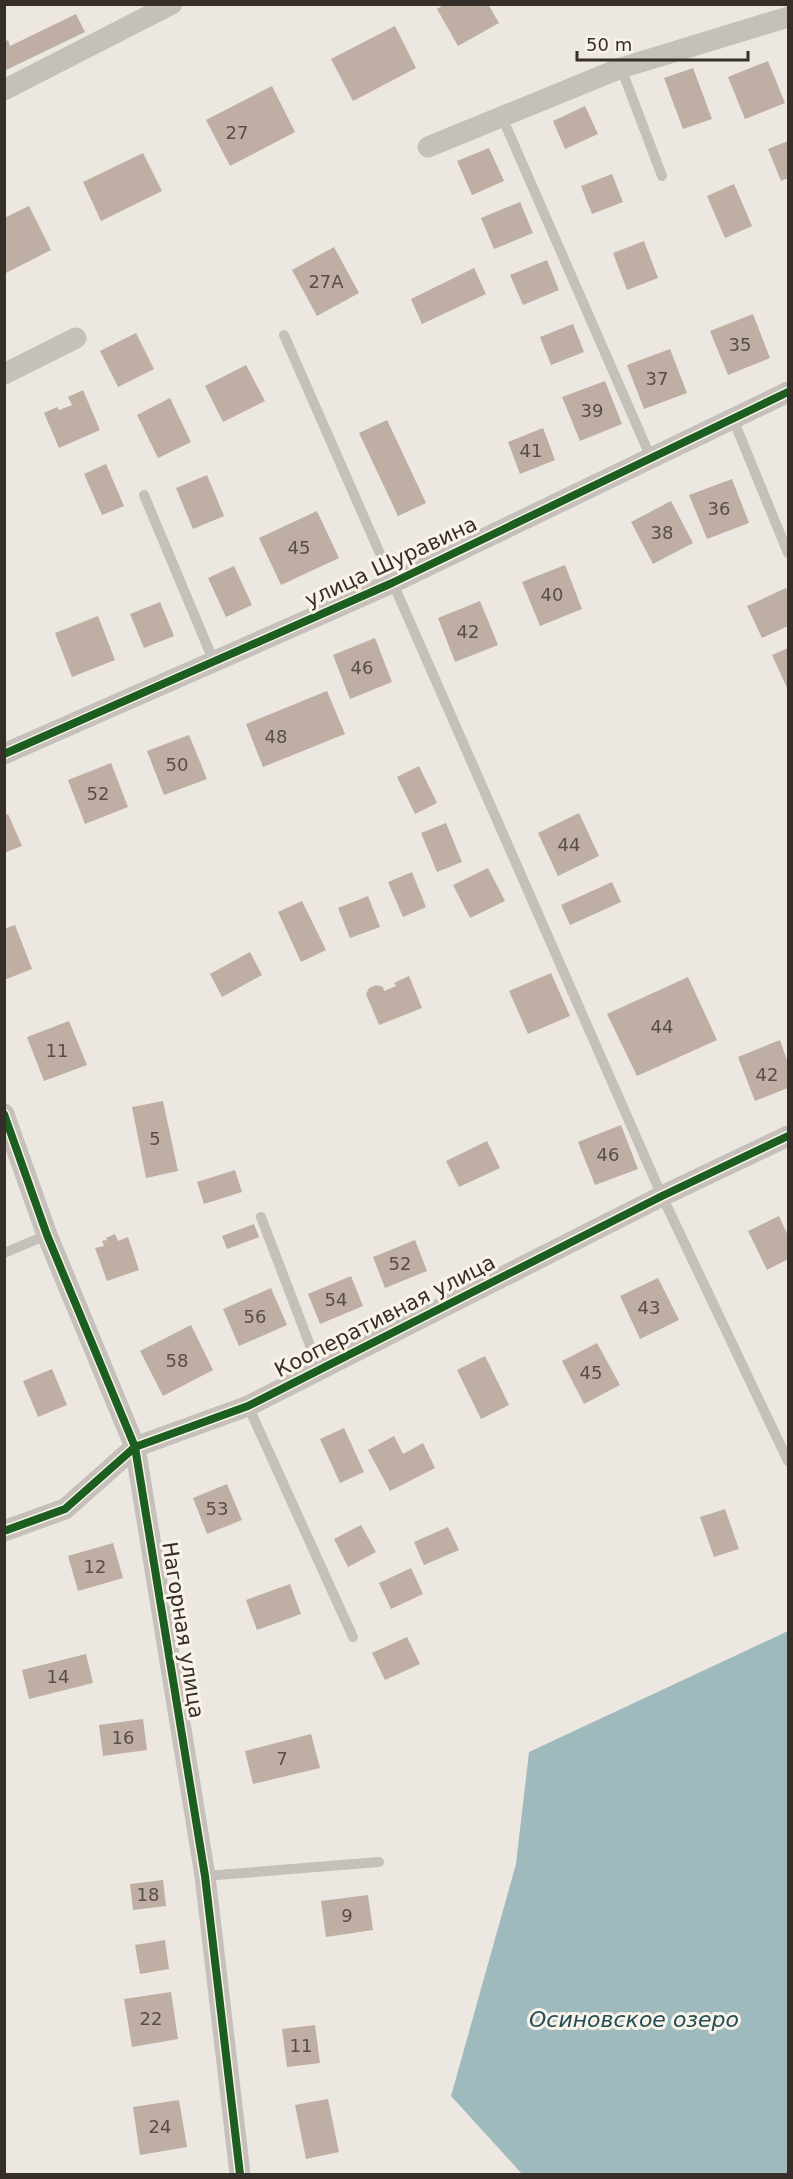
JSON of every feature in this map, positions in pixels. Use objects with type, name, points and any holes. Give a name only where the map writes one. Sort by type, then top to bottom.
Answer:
[{"type":"street","points":[[4,90],[171,4]]},
{"type":"street","points":[[428,147],[621,68],[789,17]]},
{"type":"street","points":[[4,374],[76,338]]},
{"type":"street","name":"улица Шуравина","points":[[4,754],[392,583],[789,392]]},
{"type":"street","name":"Нагорная улица","points":[[4,1114],[47,1235],[135,1447],[205,1876],[240,2175]]},
{"type":"street","name":"Кооперативная улица","points":[[4,1532],[65,1509],[135,1447],[248,1406],[662,1196],[789,1136]]},
{"type":"lane","points":[[621,68],[662,176]]},
{"type":"lane","points":[[502,117],[651,458]]},
{"type":"lane","points":[[284,335],[662,1196],[789,1461]]},
{"type":"lane","points":[[733,419],[789,553]]},
{"type":"lane","points":[[144,495],[214,662]]},
{"type":"lane","points":[[261,1217],[319,1369]]},
{"type":"lane","points":[[4,1253],[47,1235]]},
{"type":"lane","points":[[248,1406],[352,1637]]},
{"type":"lane","points":[[205,1876],[379,1862]]},
{"type":"water","name":"Осиновское озеро","points":[[788,1631],[788,2174],[522,2174],[451,2096],[516,1864],[529,1752]]},
{"type":"building","points":[[445,4],[488,4],[499,23],[458,46],[437,9]]},
{"type":"building","points":[[76,14],[85,32],[4,71],[4,42],[8,40],[10,46]]},
{"type":"building","points":[[395,26],[416,68],[353,101],[331,59]]},
{"type":"building","points":[[768,61],[785,103],[745,119],[728,77]]},
{"type":"building","points":[[693,68],[712,119],[683,129],[664,78]]},
{"type":"building","points":[[272,86],[295,132],[230,166],[206,120]]},
{"type":"building","points":[[585,106],[598,134],[565,149],[553,121]]},
{"type":"building","points":[[788,141],[788,178],[781,181],[768,149]]},
{"type":"building","points":[[489,148],[504,181],[472,195],[457,161]]},
{"type":"building","points":[[143,153],[162,191],[101,221],[83,182]]},
{"type":"building","points":[[612,174],[623,202],[592,214],[581,186]]},
{"type":"building","points":[[734,184],[752,226],[725,238],[707,196]]},
{"type":"building","points":[[520,202],[533,233],[494,249],[481,218]]},
{"type":"building","points":[[29,206],[51,250],[4,274],[4,218]]},
{"type":"building","points":[[644,241],[658,278],[627,290],[613,253]]},
{"type":"building","points":[[334,247],[359,293],[317,316],[292,270]]},
{"type":"building","points":[[547,260],[559,290],[523,305],[510,275]]},
{"type":"building","points":[[474,268],[486,294],[422,324],[411,299]]},
{"type":"building","points":[[753,314],[770,358],[728,375],[710,331]]},
{"type":"building","points":[[573,324],[584,352],[551,365],[540,337]]},
{"type":"building","points":[[136,333],[154,369],[118,387],[100,351]]},
{"type":"building","points":[[670,349],[687,393],[644,409],[627,365]]},
{"type":"building","points":[[246,365],[265,401],[223,422],[205,386]]},
{"type":"building","points":[[605,381],[622,424],[580,441],[562,397]]},
{"type":"building","points":[[83,390],[100,430],[59,448],[44,413],[57,407],[59,410],[72,405],[68,397]]},
{"type":"building","points":[[170,398],[191,442],[158,458],[137,415]]},
{"type":"building","points":[[387,420],[426,503],[398,516],[359,433]]},
{"type":"building","points":[[543,428],[555,460],[520,474],[508,442]]},
{"type":"building","points":[[106,464],[124,506],[102,515],[84,474]]},
{"type":"building","points":[[207,475],[224,516],[193,529],[176,488]]},
{"type":"building","points":[[732,479],[749,523],[707,539],[689,495]]},
{"type":"building","points":[[671,501],[693,543],[653,564],[631,522]]},
{"type":"building","points":[[317,511],[339,558],[281,585],[259,538]]},
{"type":"building","points":[[565,565],[582,609],[540,626],[522,582]]},
{"type":"building","points":[[234,566],[252,605],[226,617],[208,578]]},
{"type":"building","points":[[786,588],[788,626],[762,638],[747,606]]},
{"type":"building","points":[[480,601],[498,645],[455,662],[438,618]]},
{"type":"building","points":[[160,602],[174,636],[144,648],[130,614]]},
{"type":"building","points":[[98,616],[115,660],[72,677],[55,633]]},
{"type":"building","points":[[375,638],[392,682],[350,699],[333,655]]},
{"type":"building","points":[[788,648],[788,687],[787,688],[772,655]]},
{"type":"building","points":[[327,691],[345,734],[263,767],[246,724]]},
{"type":"building","points":[[189,735],[207,779],[164,795],[147,751]]},
{"type":"building","points":[[111,763],[128,807],[85,824],[68,780]]},
{"type":"building","points":[[419,766],[437,803],[415,814],[397,777]]},
{"type":"building","points":[[579,813],[599,856],[558,876],[538,833]]},
{"type":"building","points":[[8,814],[22,846],[4,853],[4,816]]},
{"type":"building","points":[[446,823],[462,862],[437,872],[421,833]]},
{"type":"building","points":[[488,868],[505,901],[470,918],[453,885]]},
{"type":"building","points":[[412,872],[426,907],[403,917],[388,882]]},
{"type":"building","points":[[612,882],[621,902],[570,925],[561,905]]},
{"type":"building","points":[[368,896],[380,927],[350,938],[338,908]]},
{"type":"building","points":[[302,901],[326,950],[301,962],[278,912]]},
{"type":"building","points":[[15,925],[32,969],[4,980],[4,929]]},
{"type":"building","points":[[250,952],[262,975],[222,997],[210,974]]},
{"type":"building","points":[[551,973],[570,1016],[528,1034],[509,991]]},
{"type":"building","points":[[409,976],[422,1008],[379,1025],[366,994],[369,988],[376,985],[383,987],[384,991],[396,986],[394,983]]},
{"type":"building","points":[[688,977],[717,1040],[637,1076],[607,1014]]},
{"type":"building","points":[[69,1021],[87,1065],[44,1081],[27,1037]]},
{"type":"building","points":[[780,1040],[788,1063],[788,1088],[755,1101],[738,1057]]},
{"type":"building","points":[[163,1101],[178,1171],[146,1178],[132,1107]]},
{"type":"building","points":[[621,1125],[638,1169],[595,1185],[578,1142]]},
{"type":"building","points":[[487,1141],[500,1168],[459,1187],[446,1161]]},
{"type":"building","points":[[235,1170],[242,1192],[204,1204],[197,1182]]},
{"type":"building","points":[[779,1216],[788,1236],[788,1259],[767,1270],[748,1231]]},
{"type":"building","points":[[254,1224],[259,1237],[227,1249],[222,1236]]},
{"type":"building","points":[[115,1234],[118,1241],[128,1237],[139,1270],[107,1281],[95,1248],[104,1246],[102,1241]]},
{"type":"building","points":[[415,1240],[427,1271],[385,1288],[373,1257]]},
{"type":"building","points":[[351,1276],[363,1306],[320,1324],[308,1294]]},
{"type":"building","points":[[658,1278],[679,1320],[640,1339],[620,1296]]},
{"type":"building","points":[[271,1288],[287,1325],[239,1346],[223,1309]]},
{"type":"building","points":[[191,1325],[213,1370],[163,1396],[140,1351]]},
{"type":"building","points":[[597,1343],[620,1385],[584,1404],[562,1361]]},
{"type":"building","points":[[485,1356],[509,1405],[481,1419],[457,1370]]},
{"type":"building","points":[[52,1369],[67,1405],[38,1417],[23,1381]]},
{"type":"building","points":[[344,1428],[364,1472],[340,1483],[320,1439]]},
{"type":"building","points":[[394,1436],[403,1454],[423,1443],[435,1468],[390,1491],[368,1450]]},
{"type":"building","points":[[227,1484],[242,1520],[207,1534],[193,1498]]},
{"type":"building","points":[[725,1509],[739,1549],[714,1557],[700,1517]]},
{"type":"building","points":[[361,1525],[376,1552],[348,1567],[334,1539]]},
{"type":"building","points":[[448,1527],[459,1550],[424,1565],[414,1542]]},
{"type":"building","points":[[113,1543],[123,1578],[78,1591],[68,1556]]},
{"type":"building","points":[[411,1568],[423,1594],[391,1609],[379,1583]]},
{"type":"building","points":[[290,1584],[301,1614],[257,1630],[246,1600]]},
{"type":"building","points":[[407,1637],[420,1664],[385,1680],[372,1653]]},
{"type":"building","points":[[86,1654],[93,1683],[29,1699],[22,1670]]},
{"type":"building","points":[[143,1719],[147,1750],[103,1756],[99,1725]]},
{"type":"building","points":[[311,1734],[320,1768],[253,1784],[245,1751]]},
{"type":"building","points":[[163,1880],[166,1906],[133,1910],[130,1884]]},
{"type":"building","points":[[368,1895],[373,1930],[326,1937],[321,1901]]},
{"type":"building","points":[[165,1940],[169,1969],[140,1974],[135,1945]]},
{"type":"building","points":[[171,1992],[178,2039],[132,2047],[124,1999]]},
{"type":"building","points":[[315,2025],[320,2063],[287,2067],[282,2029]]},
{"type":"building","points":[[328,2099],[339,2152],[306,2159],[295,2105]]},
{"type":"building","points":[[179,2100],[187,2147],[140,2155],[133,2107]]},
{"type":"cycle path","points":[[4,754],[392,583],[788,392]]},
{"type":"cycle path","points":[[4,1114],[47,1235],[135,1447],[205,1876],[240,2174]]},
{"type":"cycle path","points":[[4,1531],[65,1509],[135,1447],[248,1406],[662,1196],[788,1136]]}]
